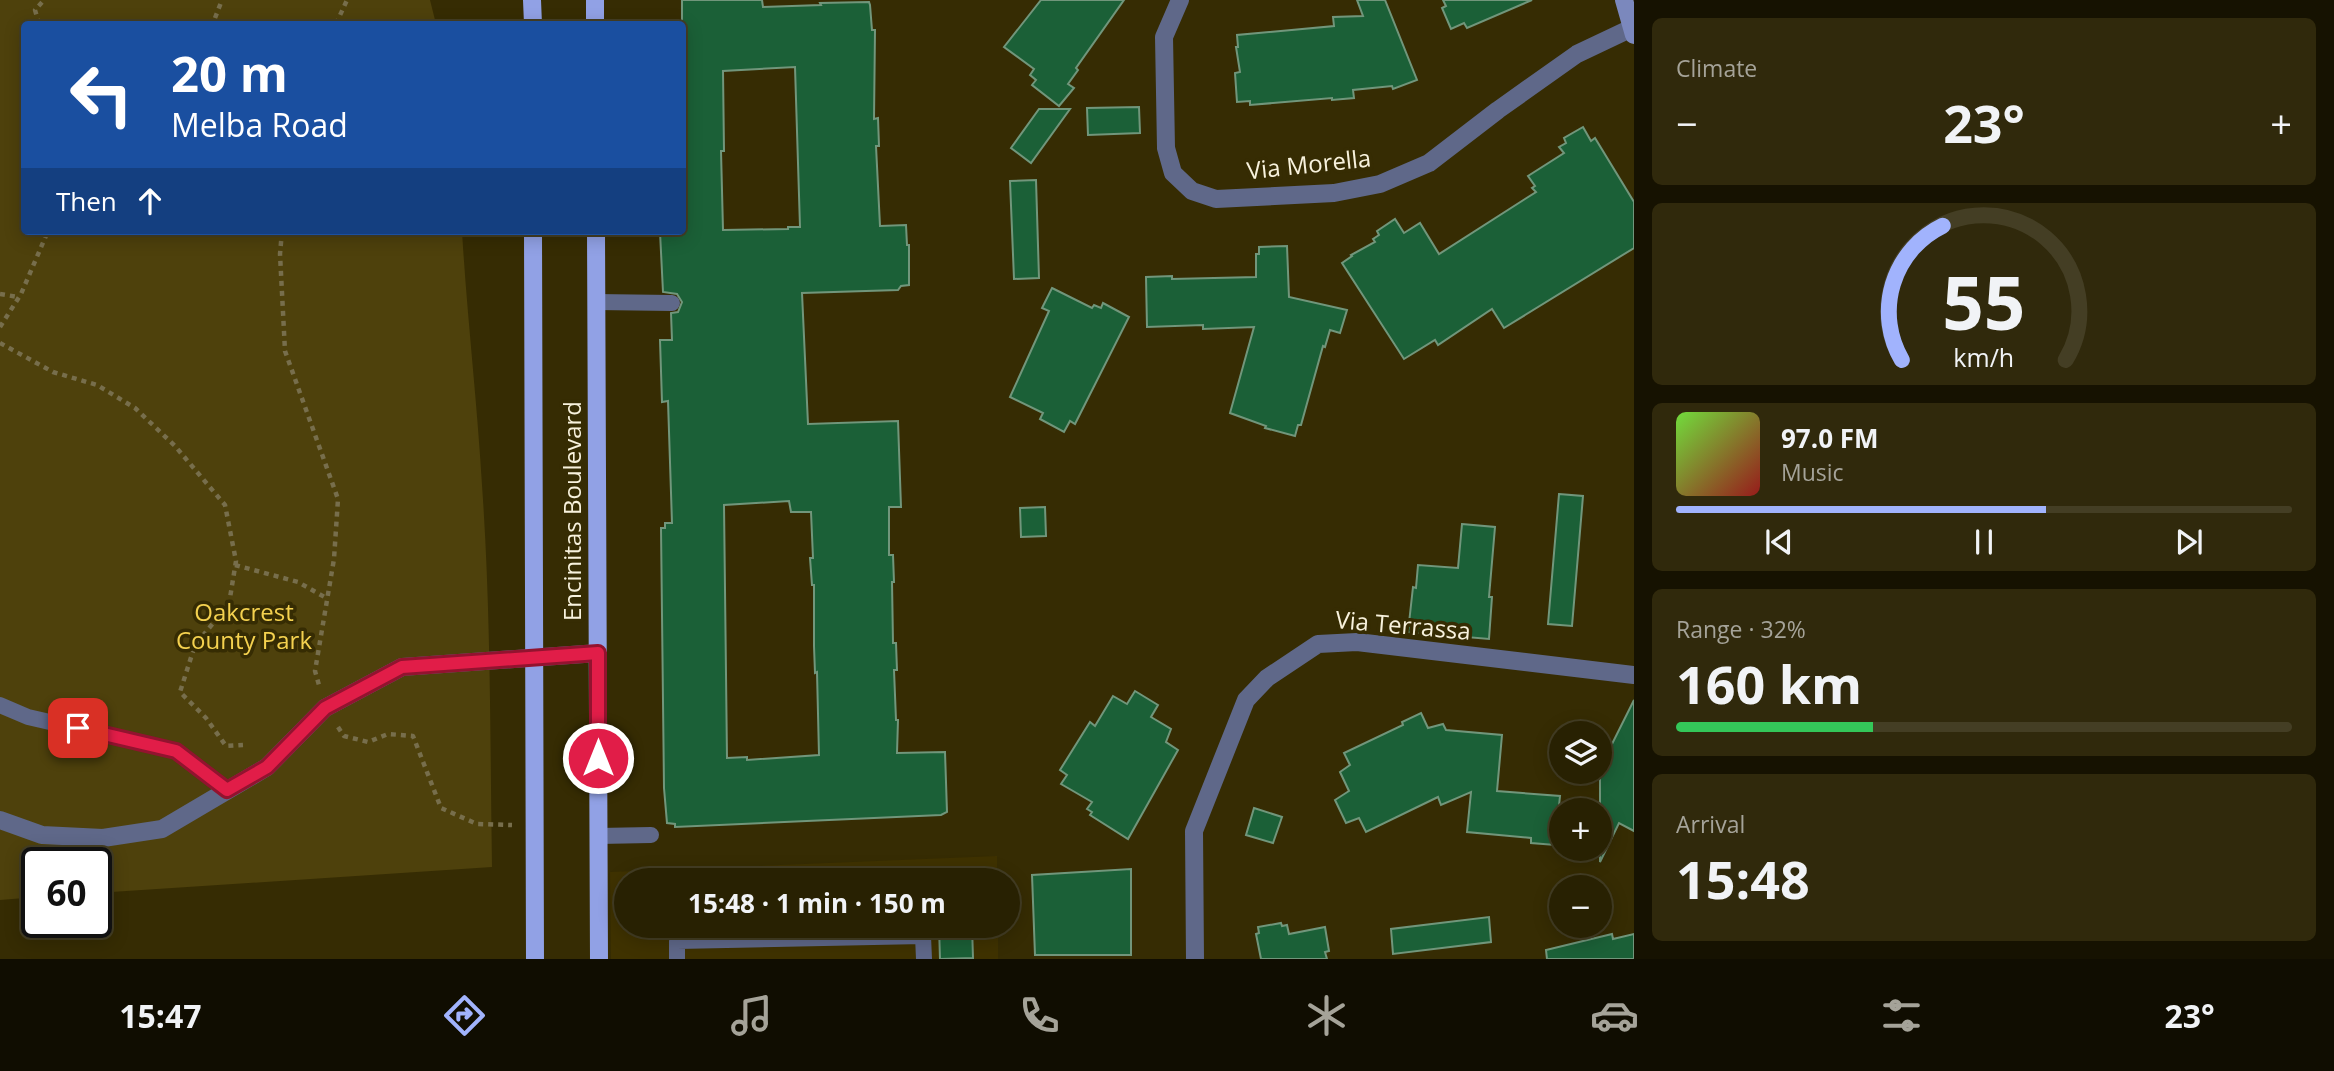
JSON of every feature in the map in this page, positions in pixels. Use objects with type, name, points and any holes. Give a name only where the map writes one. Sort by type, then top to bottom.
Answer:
[{"type":"main road","points":[[532,0],[533,21]]},
{"type":"main road","points":[[595,0],[595,21]]},
{"type":"main road","name":"Encinitas Boulevard","points":[[533,235],[535,959]]},
{"type":"main road","name":"Encinitas Boulevard","points":[[596,235],[599,959]]},
{"type":"street","name":"Via Morella","points":[[1180,0],[1164,37],[1166,149],[1173,173],[1192,191],[1216,199],[1334,193],[1380,184],[1429,163],[1577,54],[1633,30]]},
{"type":"street","points":[[1624,0],[1633,30]]},
{"type":"street","name":"Via Terrassa","points":[[1195,959],[1194,831],[1246,701],[1267,678],[1318,644],[1357,642],[1634,675]]},
{"type":"street","points":[[0,820],[42,835],[103,838],[162,829],[267,767],[325,708],[402,667],[598,653]]},
{"type":"lane","points":[[596,302],[672,303]]},
{"type":"lane","points":[[0,705],[28,717],[176,751],[227,790]]},
{"type":"lane","points":[[599,836],[651,835]]},
{"type":"lane","points":[[677,959],[677,941],[923,936],[924,959]]},
{"type":"path","points":[[38,21],[35,10],[44,0]]},
{"type":"path","points":[[211,21],[215,18],[222,0]]},
{"type":"path","points":[[337,21],[347,0]]},
{"type":"path","points":[[0,327],[18,297],[45,235]]},
{"type":"path","points":[[282,235],[280,254],[285,351],[338,499],[334,558],[316,671],[325,708],[344,736],[368,742],[388,734],[413,736],[441,808],[477,824],[512,825]]},
{"type":"path","points":[[0,294],[18,297]]},
{"type":"path","points":[[0,343],[53,372],[97,385],[135,408],[175,446],[225,505],[235,565],[229,604],[195,645],[180,692],[206,718],[226,746],[243,745]]},
{"type":"path","points":[[235,565],[298,582],[328,599]]},
{"type":"shaded area","points":[[997,856],[997,868],[707,868]]},
{"type":"shaded area","points":[[610,872],[614,872],[614,938],[998,938],[998,959],[611,959]]},
{"type":"green space","name":"Oakcrest County Park","points":[[0,0],[430,0],[435,21],[21,21],[21,235],[462,235],[485,533],[492,867],[112,892],[112,847],[21,847],[21,898],[0,900]]},
{"type":"building","points":[[682,0],[762,0],[763,7],[869,2],[872,30],[875,30],[874,119],[878,118],[879,146],[876,146],[880,226],[906,225],[909,285],[901,286],[898,290],[802,293],[808,424],[898,421],[901,507],[889,507],[889,555],[893,555],[894,582],[893,643],[896,643],[897,670],[894,670],[898,720],[897,753],[945,752],[947,812],[941,815],[675,827],[675,824],[667,823],[664,788],[661,528],[665,528],[665,523],[672,523],[668,401],[662,402],[660,340],[672,340],[671,313],[678,312],[682,302],[677,294],[663,292],[660,235],[686,235],[686,21],[682,21]],"holes":[[[795,67],[800,227],[723,230],[723,71]],[[789,501],[791,512],[811,512],[813,558],[810,558],[814,585],[819,755],[747,760],[747,757],[727,758],[724,505]]]},
{"type":"building","points":[[1041,0],[1124,0],[1076,68],[1078,70],[1068,84],[1074,88],[1059,106],[1032,85],[1036,80],[1030,75],[1034,69],[1004,47]]},
{"type":"building","points":[[1357,0],[1385,0],[1417,80],[1393,89],[1392,86],[1353,90],[1354,98],[1250,105],[1250,101],[1237,102],[1235,73],[1240,72],[1237,35],[1334,26],[1333,17],[1363,16]]},
{"type":"building","points":[[1443,0],[1532,0],[1467,28],[1464,23],[1451,29],[1442,8],[1446,6]]},
{"type":"building","points":[[1139,107],[1140,133],[1088,135],[1087,108]]},
{"type":"building","points":[[1039,109],[1070,109],[1031,163],[1011,148]]},
{"type":"building","points":[[1583,127],[1591,141],[1595,138],[1634,202],[1634,248],[1504,328],[1492,309],[1438,345],[1435,340],[1404,359],[1342,263],[1375,242],[1373,239],[1379,235],[1377,231],[1395,219],[1404,233],[1420,223],[1439,254],[1536,192],[1528,176],[1564,153],[1559,147],[1566,143],[1564,138]]},
{"type":"building","points":[[1036,180],[1039,278],[1014,279],[1010,181]]},
{"type":"building","points":[[1287,246],[1289,297],[1347,310],[1340,333],[1330,330],[1325,347],[1323,346],[1301,425],[1298,425],[1295,436],[1265,428],[1266,426],[1230,413],[1254,327],[1147,327],[1146,277],[1256,277],[1256,254],[1259,254],[1259,247]]},
{"type":"building","points":[[1052,288],[1092,308],[1094,305],[1101,308],[1103,303],[1129,317],[1075,424],[1070,421],[1064,432],[1040,419],[1043,413],[1010,397],[1049,311],[1042,308]]},
{"type":"building","points":[[1559,494],[1583,496],[1572,626],[1548,624]]},
{"type":"building","points":[[1045,507],[1046,536],[1021,537],[1020,508]]},
{"type":"building","points":[[1462,524],[1495,527],[1489,597],[1492,597],[1489,639],[1408,632],[1418,565],[1458,568]]},
{"type":"building","points":[[1135,691],[1158,705],[1151,717],[1171,729],[1166,742],[1178,750],[1128,839],[1090,815],[1092,812],[1087,809],[1092,802],[1061,784],[1067,775],[1060,770],[1090,722],[1095,726],[1113,696],[1127,704]]},
{"type":"building","points":[[1634,700],[1634,831],[1619,823],[1612,837],[1612,798],[1600,798],[1600,784],[1612,784],[1612,744]]},
{"type":"building","points":[[1421,713],[1428,728],[1443,724],[1446,730],[1502,735],[1497,791],[1560,796],[1549,798],[1549,844],[1531,843],[1531,838],[1467,832],[1471,792],[1441,805],[1438,797],[1366,832],[1359,818],[1346,823],[1335,800],[1349,791],[1340,772],[1350,765],[1344,753],[1403,725],[1402,722]]},
{"type":"building","points":[[1254,808],[1282,817],[1273,843],[1246,835]]},
{"type":"building","points":[[1131,869],[1131,955],[1035,955],[1032,875]]},
{"type":"building","points":[[1489,917],[1491,942],[1393,954],[1391,929]]},
{"type":"building","points":[[1281,923],[1282,926],[1287,925],[1289,934],[1325,927],[1329,951],[1325,952],[1327,959],[1261,959],[1256,934],[1259,933],[1258,927]]},
{"type":"building","points":[[1612,934],[1613,939],[1634,934],[1634,959],[1547,959],[1546,950],[1596,938],[1612,938]]},
{"type":"building","points":[[939,938],[972,938],[973,958],[940,959]]},
{"type":"route","points":[[78,728],[176,751],[227,790],[267,767],[325,708],[402,667],[598,653],[598,758]]}]
